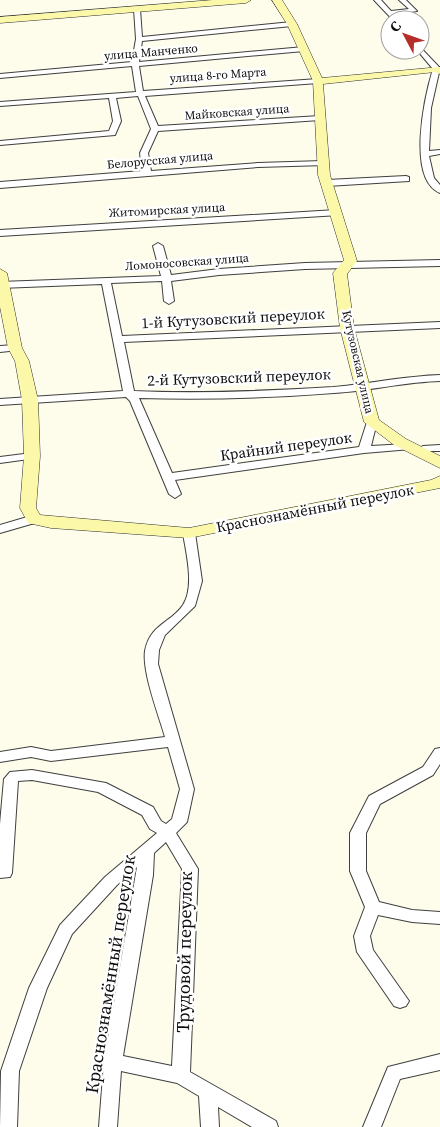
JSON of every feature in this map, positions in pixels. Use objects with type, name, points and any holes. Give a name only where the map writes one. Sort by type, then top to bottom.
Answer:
[{"type":"street","points":[[0,20],[246,0]]},
{"type":"street","name":"Кутузовская улица","points":[[277,0],[292,24],[318,81],[326,182],[351,261],[340,273],[347,328],[372,422],[407,447],[420,451],[440,463]]},
{"type":"street","points":[[377,0],[386,10]]},
{"type":"street","points":[[402,0],[413,10]]},
{"type":"street","points":[[137,9],[139,39],[135,64],[140,93],[156,129],[144,153],[147,174]]},
{"type":"street","points":[[139,39],[292,24]]},
{"type":"street","name":"улица Манченко","points":[[0,76],[304,49]]},
{"type":"street","points":[[430,60],[439,70],[429,94],[426,115],[426,154],[430,179],[440,190]]},
{"type":"street","name":"улица 8-го Марта","points":[[0,104],[318,81],[439,70]]},
{"type":"street","points":[[0,143],[112,133],[117,121],[112,96]]},
{"type":"street","name":"Майковская улица","points":[[156,129],[320,118]]},
{"type":"street","points":[[426,154],[440,152]]},
{"type":"street","name":"Белорусская улица","points":[[0,185],[258,165],[323,163]]},
{"type":"street","points":[[429,175],[440,174]]},
{"type":"street","points":[[326,182],[406,179]]},
{"type":"street","name":"Житомирская улица","points":[[0,233],[336,213]]},
{"type":"street","points":[[158,246],[166,278],[169,301]]},
{"type":"street","name":"Ломоносовская улица","points":[[1,281],[166,278],[305,266],[440,263]]},
{"type":"street","points":[[106,280],[129,394],[135,400],[169,477],[174,494]]},
{"type":"street","points":[[1,281],[8,348],[22,361],[30,400],[32,456],[28,508],[34,519]]},
{"type":"street","name":"1-й Кутузовский переулок","points":[[118,339],[440,325]]},
{"type":"street","name":"2-й Кутузовский переулок","points":[[0,402],[129,394],[234,394],[361,386],[408,379],[440,378]]},
{"type":"street","points":[[364,450],[372,422]]},
{"type":"street","name":"Крайний переулок","points":[[169,477],[364,450],[407,447]]},
{"type":"street","points":[[420,451],[428,448],[440,448]]},
{"type":"street","points":[[0,460],[32,456]]},
{"type":"street","name":"Краснознамённый переулок","points":[[0,529],[34,519],[51,523],[189,533],[436,484],[440,481]]},
{"type":"street","name":"Краснознамённый переулок","points":[[108,1127],[113,1062],[145,874],[146,851],[179,822],[188,789],[151,664],[152,650],[158,633],[189,606],[196,581],[189,533]]},
{"type":"street","points":[[0,757],[31,752],[51,756],[174,741]]},
{"type":"street","points":[[400,1001],[365,952],[362,936],[372,908],[358,871],[358,833],[374,800],[428,771],[440,753]]},
{"type":"street","name":"Трудовой переулок","points":[[4,873],[12,779],[15,776],[32,775],[101,787],[148,811],[155,824],[168,832],[190,869],[181,1076]]},
{"type":"street","points":[[8,1127],[10,1071],[38,988],[66,930],[111,881],[146,851]]},
{"type":"street","points":[[372,908],[412,916],[440,918]]},
{"type":"street","points":[[113,1062],[181,1076],[269,1127]]},
{"type":"street","points":[[372,1127],[394,1073],[440,1062]]},
{"type":"street","points":[[208,1092],[210,1127]]}]
